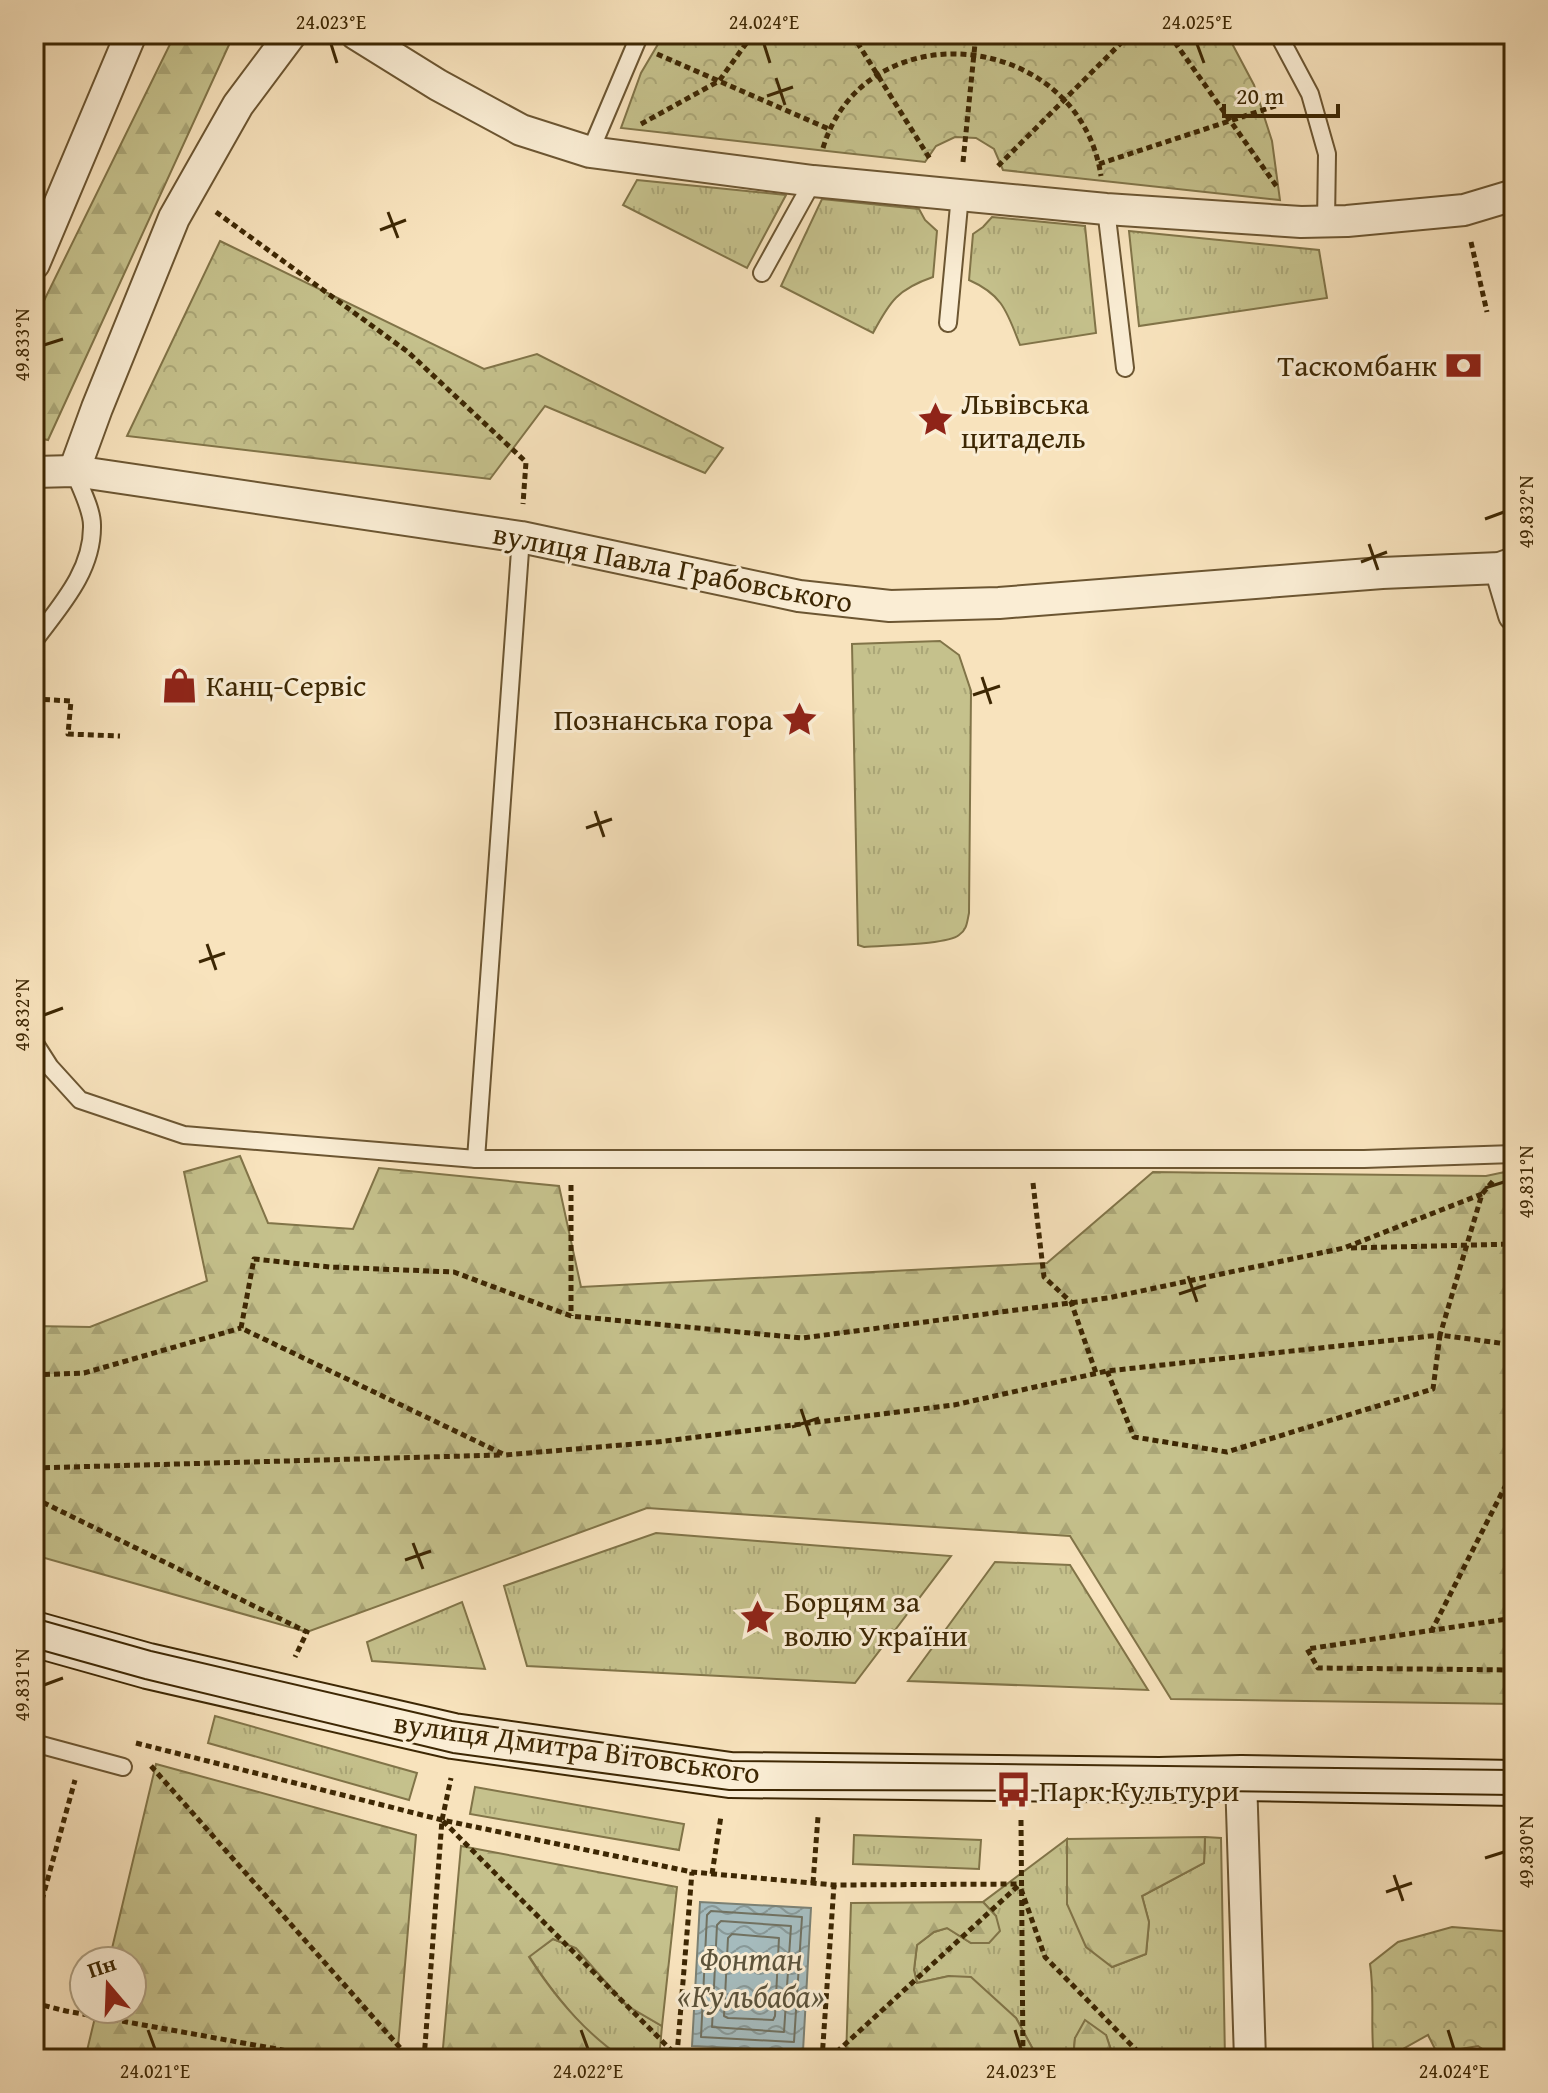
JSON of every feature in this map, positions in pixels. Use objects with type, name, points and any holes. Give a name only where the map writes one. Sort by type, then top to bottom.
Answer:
[{"type":"main road","name":"вулиця Дмитра Вітовського","points":[[34,1634],[148,1666],[453,1736],[730,1775],[1514,1783]]},
{"type":"street","points":[[34,264],[131,34]]},
{"type":"street","points":[[74,471],[162,247],[188,192],[238,105],[291,34]]},
{"type":"street","points":[[356,34],[438,85],[521,130],[590,152],[813,181],[1106,209],[1314,222],[1464,210],[1514,195]]},
{"type":"street","name":"вулиця Павла Грабовського","points":[[34,472],[74,471],[521,537],[799,596],[890,606],[999,603],[1382,573],[1509,567]]},
{"type":"street","points":[[1509,567],[1514,615]]},
{"type":"street","points":[[1241,1778],[1250,2059]]},
{"type":"lane","points":[[1278,34],[1310,94],[1327,154],[1314,222]]},
{"type":"lane","points":[[590,152],[637,39]]},
{"type":"lane","points":[[762,273],[813,181]]},
{"type":"lane","points":[[948,323],[960,195]]},
{"type":"lane","points":[[1106,209],[1125,368]]},
{"type":"lane","points":[[34,641],[87,564],[93,523],[74,471]]},
{"type":"lane","points":[[476,1159],[521,537]]},
{"type":"lane","points":[[34,1042],[50,1067],[80,1100],[184,1135],[476,1159],[1364,1159],[1514,1154]]},
{"type":"lane","points":[[34,1743],[123,1767]]},
{"type":"path","points":[[590,152],[719,81],[753,34]]},
{"type":"path","points":[[852,34],[960,195]]},
{"type":"path","points":[[960,195],[976,34]]},
{"type":"path","points":[[960,195],[1130,34]]},
{"type":"path","points":[[1169,34],[1180,45],[1231,121],[1314,222]]},
{"type":"path","points":[[637,39],[719,81],[829,129],[852,98],[879,75],[911,60],[942,54],[975,54],[1000,60],[1047,84],[1063,99],[1083,125],[1099,164],[1310,94]]},
{"type":"path","points":[[188,192],[408,352],[526,462],[521,537]]},
{"type":"path","points":[[1464,210],[1487,312]]},
{"type":"path","points":[[34,699],[71,701],[68,734],[120,736]]},
{"type":"path","points":[[571,1159],[571,1316]]},
{"type":"path","points":[[1030,1159],[1044,1277],[1071,1302],[1096,1373]]},
{"type":"path","points":[[241,1328],[254,1259],[330,1267],[454,1272],[571,1316],[802,1338],[1108,1298],[1344,1248],[1482,1194],[1440,1335],[1433,1389],[1227,1452],[1134,1437],[1107,1371]]},
{"type":"path","points":[[1344,1248],[1514,1244]]},
{"type":"path","points":[[1514,1280],[1514,1292]]},
{"type":"path","points":[[34,1375],[84,1373],[241,1328],[505,1455]]},
{"type":"path","points":[[34,1468],[505,1455],[657,1442],[954,1405],[1107,1371],[1440,1335],[1514,1345]]},
{"type":"path","points":[[1431,1632],[1514,1469]]},
{"type":"path","points":[[34,1498],[307,1632],[295,1658]]},
{"type":"path","points":[[1514,1618],[1307,1649],[1318,1668],[1514,1670]]},
{"type":"path","points":[[140,1753],[130,1741],[442,1820],[692,1872],[834,1885],[1020,1884]]},
{"type":"path","points":[[34,1929],[82,1756]]},
{"type":"path","points":[[150,1764],[410,2059]]},
{"type":"path","points":[[424,2059],[442,1820],[452,1773]]},
{"type":"path","points":[[712,1874],[721,1815]]},
{"type":"path","points":[[813,1883],[819,1816]]},
{"type":"path","points":[[1021,1816],[1023,2059]]},
{"type":"path","points":[[442,1820],[677,2056],[692,1872]]},
{"type":"path","points":[[829,2059],[1020,1884]]},
{"type":"path","points":[[1020,1884],[1045,1957],[1145,2059]]},
{"type":"path","points":[[822,2059],[834,1885]]},
{"type":"path","points":[[34,2003],[332,2059]]},
{"type":"green space","points":[[175,34],[234,34],[48,440],[34,437],[34,321]]},
{"type":"green space","points":[[664,34],[1227,34],[1254,85],[1272,141],[1280,200],[1003,170],[994,149],[976,138],[955,137],[936,146],[925,162],[621,128],[641,73]]},
{"type":"green space","points":[[637,180],[786,195],[747,268],[623,205]]},
{"type":"green space","points":[[822,199],[919,209],[937,231],[933,277],[911,286],[896,298],[873,333],[781,286]]},
{"type":"green space","points":[[992,217],[1085,226],[1096,333],[1020,345],[997,298],[969,280],[973,234]]},
{"type":"green space","points":[[1129,231],[1319,250],[1327,298],[1139,326]]},
{"type":"green space","points":[[220,241],[484,369],[537,354],[723,448],[705,473],[545,406],[490,479],[127,436]]},
{"type":"green space","points":[[940,641],[959,655],[971,691],[967,923],[959,935],[942,941],[864,947],[858,945],[852,644]]},
{"type":"green space","points":[[240,1156],[268,1223],[353,1229],[379,1168],[559,1186],[581,1287],[1047,1263],[1153,1172],[1486,1176],[1514,1170],[1514,1704],[1171,1699],[1070,1536],[647,1508],[307,1632],[34,1555],[34,1326],[90,1327],[207,1281],[184,1172]]},
{"type":"green space","points":[[656,1533],[951,1556],[855,1683],[527,1666],[504,1586]]},
{"type":"green space","points":[[995,1562],[1070,1565],[1148,1690],[908,1681]]},
{"type":"green space","points":[[462,1602],[485,1669],[372,1661],[367,1642]]},
{"type":"green space","points":[[215,1716],[417,1773],[409,1800],[208,1743]]},
{"type":"green space","points":[[156,1764],[416,1835],[397,2059],[85,2059],[93,2025],[148,2025],[148,1945],[113,1945]]},
{"type":"green space","points":[[475,1787],[684,1824],[679,1850],[470,1814]]},
{"type":"green space","points":[[854,1835],[981,1840],[979,1869],[853,1864]]},
{"type":"green space","points":[[1205,1837],[1221,1838],[1225,2059],[1114,2059],[1106,2035],[1075,2038],[1073,2059],[1042,2059],[1035,2053],[1016,2018],[949,1976],[917,1983],[914,1970],[917,1945],[934,1932],[947,1928],[971,1943],[996,1916],[983,1902],[1067,1839],[1067,1904],[1112,1967],[1146,1954],[1149,1922],[1142,1896],[1204,1863]]},
{"type":"green space","points":[[1205,1837],[1204,1863],[1142,1896],[1149,1922],[1146,1954],[1112,1967],[1086,1947],[1067,1904],[1067,1839]]},
{"type":"green space","points":[[461,1846],[677,1887],[662,2026],[626,2005],[576,1948],[553,1939],[529,1957],[571,2013],[596,2038],[624,2059],[442,2059]]},
{"type":"green space","points":[[983,1902],[996,1916],[1000,1931],[989,1943],[971,1943],[947,1928],[934,1932],[917,1945],[914,1970],[917,1983],[949,1976],[971,1977],[1016,2018],[1035,2053],[1042,2059],[846,2059],[851,1903]]},
{"type":"green space","points":[[1452,1927],[1514,1932],[1514,2059],[1494,2057],[1478,2046],[1437,2053],[1428,2035],[1385,2059],[1374,2059],[1370,1964],[1398,1942]]},
{"type":"green space","points":[[553,1939],[576,1948],[626,2005],[662,2026],[659,2059],[621,2057],[596,2039],[570,2012],[529,1956]]},
{"type":"green space","points":[[1085,2020],[1106,2035],[1114,2059],[1073,2059],[1075,2038]]},
{"type":"water","name":"Фонтан «Кульбаба»","points":[[700,1902],[811,1908],[803,2051],[692,2046]]},
{"type":"tram line","points":[[34,1618],[151,1651],[452,1721],[732,1761],[1514,1770]]},
{"type":"tram line","points":[[34,1648],[145,1679],[453,1753],[729,1790],[1514,1795]]},
{"type":"place","name":"Таскомбанк","points":[[1463,365]]},
{"type":"place","name":"Львівська цитадель","points":[[935,420]]},
{"type":"place","name":"Канц-Сервіс","points":[[180,685]]},
{"type":"place","name":"Познанська гора","points":[[799,719]]},
{"type":"place","name":"Борцям за волю України","points":[[758,1618]]},
{"type":"place","name":"Парк Культури","points":[[1013,1790]]}]
